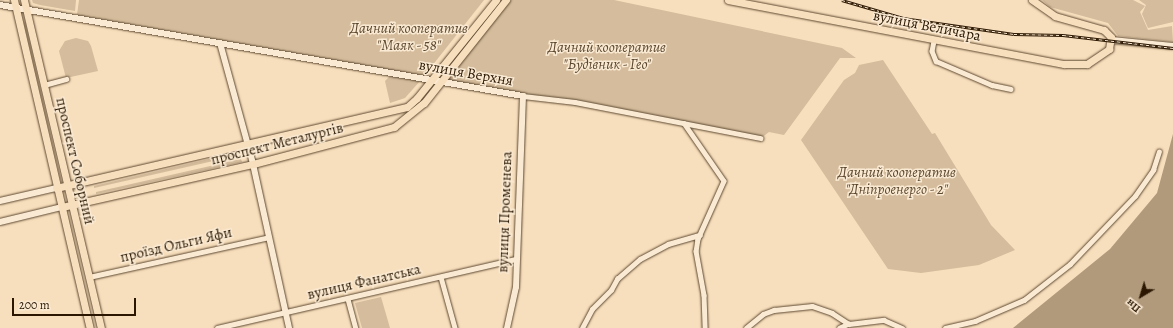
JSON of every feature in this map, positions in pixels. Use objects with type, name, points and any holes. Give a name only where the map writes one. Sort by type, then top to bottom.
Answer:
[{"type":"main road","name":"проспект Соборний","points":[[24,0],[101,328]]},
{"type":"main road","name":"проспект Металургів","points":[[56,188],[392,112],[407,107],[432,80],[496,0]]},
{"type":"main road","name":"проспект Металургів","points":[[62,207],[252,164],[397,125],[424,103],[506,0]]},
{"type":"main road","name":"вулиця Величара","points":[[728,0],[934,41],[1076,65],[1099,58],[1114,41]]},
{"type":"main road","points":[[1032,0],[1055,16],[1104,30],[1114,41]]},
{"type":"main road","name":"проспект Соборний","points":[[15,4],[56,188],[62,207],[90,328]]},
{"type":"main road","points":[[392,112],[397,125]]},
{"type":"street","name":"вулиця Верхня","points":[[0,5],[15,4],[26,11],[523,96],[575,102],[761,138]]},
{"type":"street","points":[[934,41],[932,51],[936,62],[992,85],[1011,89]]},
{"type":"street","points":[[1114,41],[1173,46]]},
{"type":"street","points":[[220,43],[252,164],[289,328]]},
{"type":"street","points":[[44,85],[66,79]]},
{"type":"street","name":"вулиця Променева","points":[[508,328],[516,287],[515,259],[523,96]]},
{"type":"street","points":[[684,123],[724,181],[700,234],[696,251],[704,296],[705,328]]},
{"type":"street","points":[[945,328],[975,321],[1024,300],[1070,264],[1135,196],[1152,170],[1159,152]]},
{"type":"street","name":"проспект Металургів","points":[[0,201],[56,188]]},
{"type":"street","name":"проспект Металургів","points":[[0,222],[62,207]]},
{"type":"street","points":[[582,328],[592,309],[611,290],[617,279],[640,259],[668,244],[700,234]]},
{"type":"street","name":"проїзд Ольги Яфи","points":[[89,277],[269,237]]},
{"type":"street","name":"вулиця Фанатська","points":[[217,328],[348,299],[515,259]]},
{"type":"street","points":[[441,276],[454,328]]},
{"type":"street","points":[[348,299],[356,328]]},
{"type":"street","points":[[746,328],[763,314],[774,310],[803,306],[822,308],[849,324]]},
{"type":"street","points":[[840,328],[849,324],[884,320],[902,328]]},
{"type":"green space","points":[[32,0],[76,0],[75,11],[40,5],[33,3]]},
{"type":"green space","name":"Дачний кооператив \"Маяк - 58\"","points":[[79,0],[484,0],[424,76],[77,15]]},
{"type":"green space","name":"Дачний кооператив \"Будівник - Гео\"","points":[[506,0],[614,0],[842,48],[856,58],[840,58],[784,135],[769,132],[761,138],[441,82]]},
{"type":"green space","points":[[1042,0],[1133,0],[1145,6],[1140,12],[1148,30],[1172,26],[1173,42],[1118,36],[1108,23],[1050,7]]},
{"type":"green space","points":[[1139,0],[1173,0],[1173,22],[1148,28],[1142,14],[1146,5]]},
{"type":"green space","points":[[25,22],[62,182],[24,23]]},
{"type":"green space","points":[[76,38],[88,41],[91,46],[98,71],[66,78],[59,51],[65,41]]},
{"type":"green space","name":"Дачний кооператив \"Дніпроенерго - 2\"","points":[[883,60],[932,134],[935,133],[991,225],[1015,250],[979,265],[921,273],[888,269],[801,140],[844,80],[855,73],[859,65]]},
{"type":"green space","points":[[390,76],[420,81],[405,98],[390,103],[385,81]]},
{"type":"green space","points":[[239,152],[240,155],[94,188],[94,186]]},
{"type":"green space","points":[[241,159],[242,162],[96,194],[96,192]]},
{"type":"green space","points":[[381,297],[390,328],[362,328],[355,303]]},
{"type":"shaded area","points":[[1173,134],[1173,328],[1013,328],[1110,249],[1157,193]]},
{"type":"railway","points":[[842,0],[903,18],[1014,34],[1063,35],[1173,48]]}]
